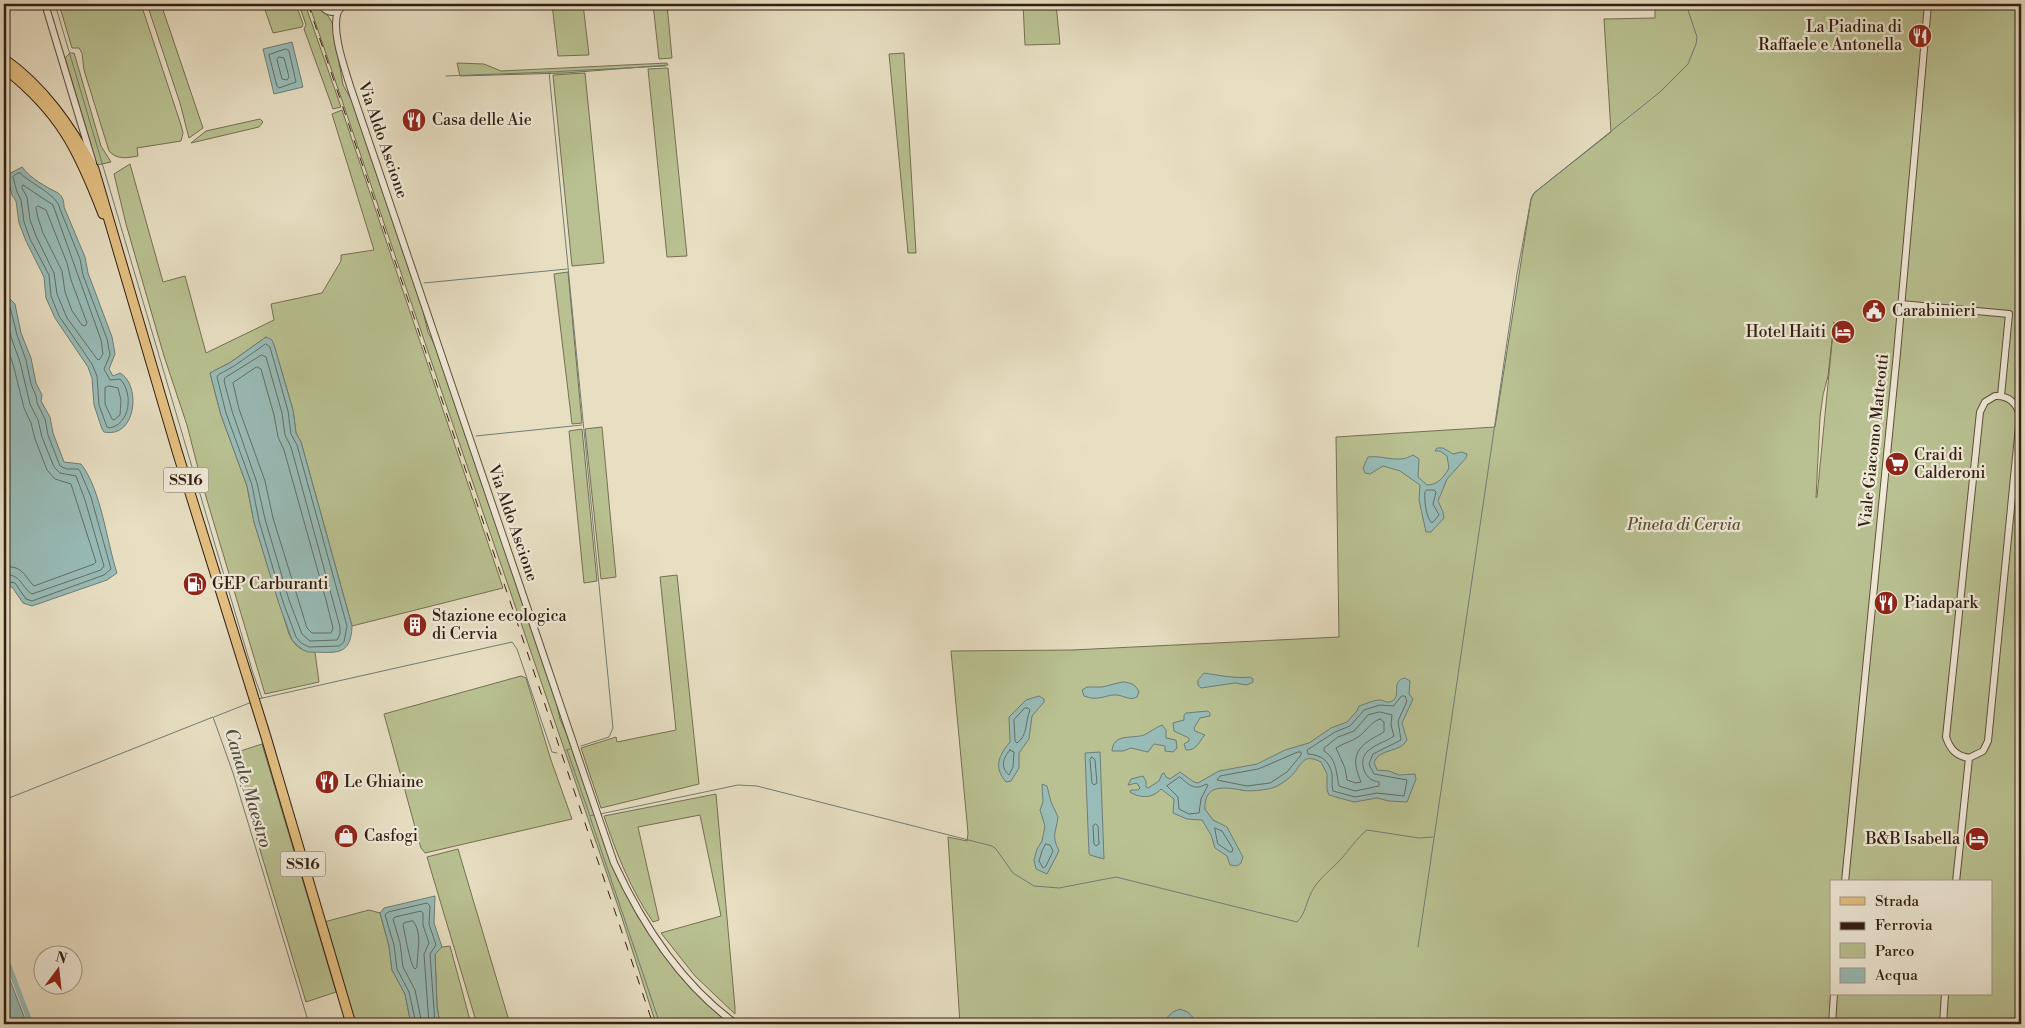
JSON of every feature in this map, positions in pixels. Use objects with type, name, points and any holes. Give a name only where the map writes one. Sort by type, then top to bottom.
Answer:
[{"type":"main road","name":"SS16","points":[[4,59],[44,95],[60,114],[73,131],[94,169],[177,451],[351,1024]]},
{"type":"main road","name":"SS16","points":[[4,68],[28,88],[61,124],[72,142],[84,164],[121,260]]},
{"type":"street","points":[[45,4],[94,169]]},
{"type":"street","points":[[322,4],[336,26]]},
{"type":"street","points":[[336,26],[338,11],[344,4]]},
{"type":"street","name":"Viale Giacomo Matteotti","points":[[1845,880],[1928,4]]},
{"type":"street","points":[[328,11],[338,11]]},
{"type":"street","name":"Via Aldo Ascione","points":[[336,26],[342,61],[350,86],[614,863],[646,924],[686,978],[714,1008],[736,1024]]},
{"type":"street","points":[[1901,304],[2009,314],[2000,396]]},
{"type":"street","points":[[2000,396],[2014,402],[2020,416],[1988,741],[1983,751],[1969,758],[1957,755],[1946,737],[1981,409],[1988,400],[2000,396]]},
{"type":"street","points":[[1956,880],[1969,758]]},
{"type":"street","points":[[1832,1024],[1834,996]]},
{"type":"street","points":[[1943,1024],[1946,996]]},
{"type":"green space","points":[[59,4],[141,4],[181,125],[183,133],[181,141],[137,148],[138,156],[122,158],[115,156],[109,151],[84,70],[82,53],[79,48],[72,48]]},
{"type":"green space","points":[[147,4],[161,4],[203,128],[189,138],[180,103]]},
{"type":"green space","points":[[263,4],[296,4],[303,24],[302,27],[273,33]]},
{"type":"green space","points":[[299,4],[305,4],[341,107],[333,109],[304,29],[306,25]]},
{"type":"green space","points":[[309,4],[320,4],[332,22],[343,85],[352,101],[423,311],[428,332],[435,346],[556,701],[560,719],[617,877],[638,917],[676,970],[730,1024],[656,1024],[621,915]]},
{"type":"green space","points":[[552,4],[583,4],[589,55],[558,56]]},
{"type":"green space","points":[[653,4],[667,4],[672,58],[659,59]]},
{"type":"green space","points":[[1023,4],[1056,4],[1060,44],[1025,45]]},
{"type":"green space","name":"Pineta di Cervia","points":[[1655,4],[2021,4],[2021,1024],[960,1024],[948,837],[967,841],[968,833],[951,651],[1072,650],[1339,637],[1336,437],[1495,427],[1531,199],[1534,193],[1611,132],[1604,19],[1655,18]],"holes":[[[1834,322],[1817,497],[1820,417],[1828,376]]]},
{"type":"green space","points":[[70,53],[74,53],[101,146],[111,162],[97,165],[65,58]]},
{"type":"green space","points":[[904,53],[916,253],[908,253],[889,54]]},
{"type":"green space","points":[[457,63],[484,64],[501,71],[667,63],[668,65],[565,73],[460,76]]},
{"type":"green space","points":[[668,68],[687,256],[667,257],[648,69]]},
{"type":"green space","points":[[585,73],[604,263],[572,266],[553,75]]},
{"type":"green space","points":[[342,110],[503,588],[352,626],[301,442],[296,433],[293,410],[274,345],[266,337],[231,362],[210,373],[221,415],[247,486],[254,522],[289,634],[299,648],[315,652],[319,682],[265,694],[201,480],[187,425],[164,356],[126,224],[114,174],[130,164],[163,282],[185,276],[206,353],[274,320],[271,304],[322,293],[341,261],[341,255],[374,250],[332,114]]},
{"type":"green space","points":[[260,119],[263,122],[259,127],[191,143],[206,131]]},
{"type":"green space","points":[[568,272],[582,423],[572,424],[554,274]]},
{"type":"green space","points":[[602,427],[616,577],[601,579],[585,429]]},
{"type":"green space","points":[[582,429],[597,581],[584,583],[569,431]]},
{"type":"green space","points":[[677,575],[699,784],[601,808],[581,748],[616,737],[617,742],[676,730],[660,577]]},
{"type":"green space","points":[[521,676],[526,678],[551,760],[572,819],[425,853],[421,848],[384,714]]},
{"type":"green space","points":[[262,744],[336,992],[306,1002],[231,754]]},
{"type":"green space","points":[[716,794],[735,1014],[695,976],[661,933],[721,916],[700,815],[638,827],[659,920],[653,922],[625,871],[604,816]]},
{"type":"green space","points":[[458,849],[510,1024],[477,1024],[427,857]]},
{"type":"green space","points":[[369,910],[380,913],[389,946],[392,970],[405,994],[411,1024],[354,1024],[324,922]]},
{"type":"green space","points":[[450,946],[471,1024],[440,1024],[437,1006],[435,954],[442,947]]},
{"type":"water","points":[[292,42],[303,87],[274,94],[263,49]]},
{"type":"water","points":[[22,167],[34,179],[62,197],[112,337],[115,354],[109,369],[113,376],[120,373],[127,379],[131,388],[133,398],[129,419],[123,427],[115,432],[104,432],[102,429],[94,405],[92,378],[88,367],[55,318],[46,298],[44,277],[19,223],[16,201],[12,195],[7,175]]},
{"type":"water","points":[[4,282],[9,298],[15,304],[21,333],[31,358],[36,383],[42,395],[41,401],[50,417],[53,433],[64,462],[81,464],[94,487],[117,573],[107,580],[32,606],[23,603],[12,587],[4,587]]},
{"type":"water","points":[[266,337],[272,340],[274,345],[293,410],[296,433],[301,442],[352,626],[348,644],[339,651],[308,652],[292,640],[254,522],[247,486],[221,415],[210,373],[231,362]]},
{"type":"water","points":[[1437,448],[1443,448],[1453,454],[1462,452],[1467,454],[1466,458],[1447,479],[1438,501],[1444,518],[1431,532],[1426,532],[1419,500],[1420,485],[1400,471],[1383,466],[1370,474],[1365,473],[1363,468],[1368,457],[1402,459],[1413,455],[1419,459],[1418,477],[1427,485],[1431,485],[1440,480],[1449,468],[1447,456],[1440,451],[1435,451]]},
{"type":"water","points":[[1204,673],[1250,677],[1253,679],[1253,682],[1247,685],[1235,683],[1201,688],[1198,685],[1198,680]]},
{"type":"water","points":[[1405,678],[1410,681],[1409,694],[1413,699],[1402,723],[1407,740],[1400,747],[1381,754],[1374,762],[1377,770],[1389,771],[1399,775],[1415,774],[1416,779],[1407,802],[1377,798],[1354,802],[1329,795],[1327,790],[1327,774],[1321,762],[1311,759],[1302,762],[1289,778],[1272,788],[1252,791],[1228,788],[1216,789],[1208,795],[1205,809],[1213,820],[1227,827],[1243,857],[1241,863],[1237,866],[1230,865],[1227,856],[1215,848],[1211,835],[1202,820],[1187,819],[1173,813],[1174,799],[1161,789],[1151,796],[1138,796],[1130,792],[1140,788],[1137,783],[1128,785],[1131,779],[1143,776],[1148,788],[1159,781],[1164,773],[1170,779],[1180,772],[1198,783],[1219,771],[1257,764],[1285,750],[1309,743],[1331,728],[1347,722],[1359,706],[1377,700],[1389,702],[1395,699],[1398,682]]},
{"type":"water","points":[[1122,682],[1130,683],[1136,687],[1139,692],[1137,697],[1130,698],[1113,695],[1089,698],[1084,696],[1082,690],[1087,687],[1102,687]]},
{"type":"water","points":[[1039,696],[1044,699],[1044,702],[1032,716],[1029,739],[1019,753],[1019,768],[1011,781],[1006,782],[1000,771],[999,761],[1000,756],[1010,742],[1009,717],[1026,700]]},
{"type":"water","points":[[1208,711],[1210,716],[1200,718],[1194,728],[1195,731],[1205,735],[1193,749],[1186,750],[1184,744],[1189,741],[1189,738],[1174,731],[1173,723],[1184,720],[1186,713]]},
{"type":"water","points":[[1162,725],[1166,730],[1166,738],[1176,740],[1177,748],[1173,752],[1165,751],[1165,746],[1154,744],[1148,752],[1131,748],[1123,751],[1112,751],[1113,745],[1119,739],[1144,735]]},
{"type":"water","points":[[1100,752],[1104,859],[1089,853],[1085,753]]},
{"type":"water","points":[[1042,784],[1047,786],[1051,802],[1058,817],[1055,837],[1059,851],[1047,874],[1036,869],[1034,860],[1037,849],[1042,841],[1045,826],[1040,810],[1043,802]]},
{"type":"water","points":[[435,896],[434,923],[442,947],[435,954],[437,1006],[440,1024],[411,1024],[405,994],[392,970],[389,946],[380,913],[384,908]]},
{"type":"water","points":[[4,965],[27,1024],[4,1024]]},
{"type":"water","points":[[1180,1009],[1188,1012],[1199,1024],[1160,1024],[1173,1012]]},
{"type":"waterway","points":[[55,4],[262,698]]},
{"type":"waterway","points":[[1418,947],[1517,274],[1531,199],[1534,193],[1660,92],[1688,64],[1697,37],[1686,4]]},
{"type":"waterway","points":[[549,72],[666,66]]},
{"type":"waterway","points":[[446,76],[549,72],[613,728],[609,737],[581,746]]},
{"type":"waterway","points":[[424,283],[567,269]]},
{"type":"waterway","points":[[476,436],[582,425]]},
{"type":"waterway","points":[[258,699],[512,642],[517,649],[552,752],[557,753]]},
{"type":"waterway","points":[[214,717],[252,702]]},
{"type":"waterway","name":"Canale Maestro","points":[[4,800],[213,717],[233,773],[309,1024]]},
{"type":"waterway","points":[[566,750],[570,749]]},
{"type":"waterway","points":[[567,750],[590,816],[594,815]]},
{"type":"waterway","points":[[600,814],[738,785],[757,786],[992,846],[1013,873],[1034,886],[1059,888],[1116,877],[1297,922],[1318,882],[1367,830],[1419,838],[1433,837]]},
{"type":"waterway","points":[[590,817],[660,1024]]},
{"type":"waterway","points":[[4,953],[31,1024]]},
{"type":"waterway","points":[[634,1024],[648,1020]]},
{"type":"railway","points":[[308,4],[653,1024]]},
{"type":"place","name":"La Piadina di Raffaele e Antonella","points":[[1920,36]]},
{"type":"place","name":"Casa delle Aie","points":[[414,120]]},
{"type":"place","name":"Carabinieri","points":[[1874,311]]},
{"type":"place","name":"Hotel Haiti","points":[[1843,332]]},
{"type":"place","name":"Crai di Calderoni","points":[[1897,464]]},
{"type":"place","name":"GEP Carburanti","points":[[195,584]]},
{"type":"place","name":"Piadapark","points":[[1886,603]]},
{"type":"place","name":"Stazione ecologica di Cervia","points":[[415,625]]},
{"type":"place","name":"Le Ghiaine","points":[[327,782]]},
{"type":"place","name":"Casfogi","points":[[346,836]]},
{"type":"place","name":"B&B Isabella","points":[[1977,839]]}]
